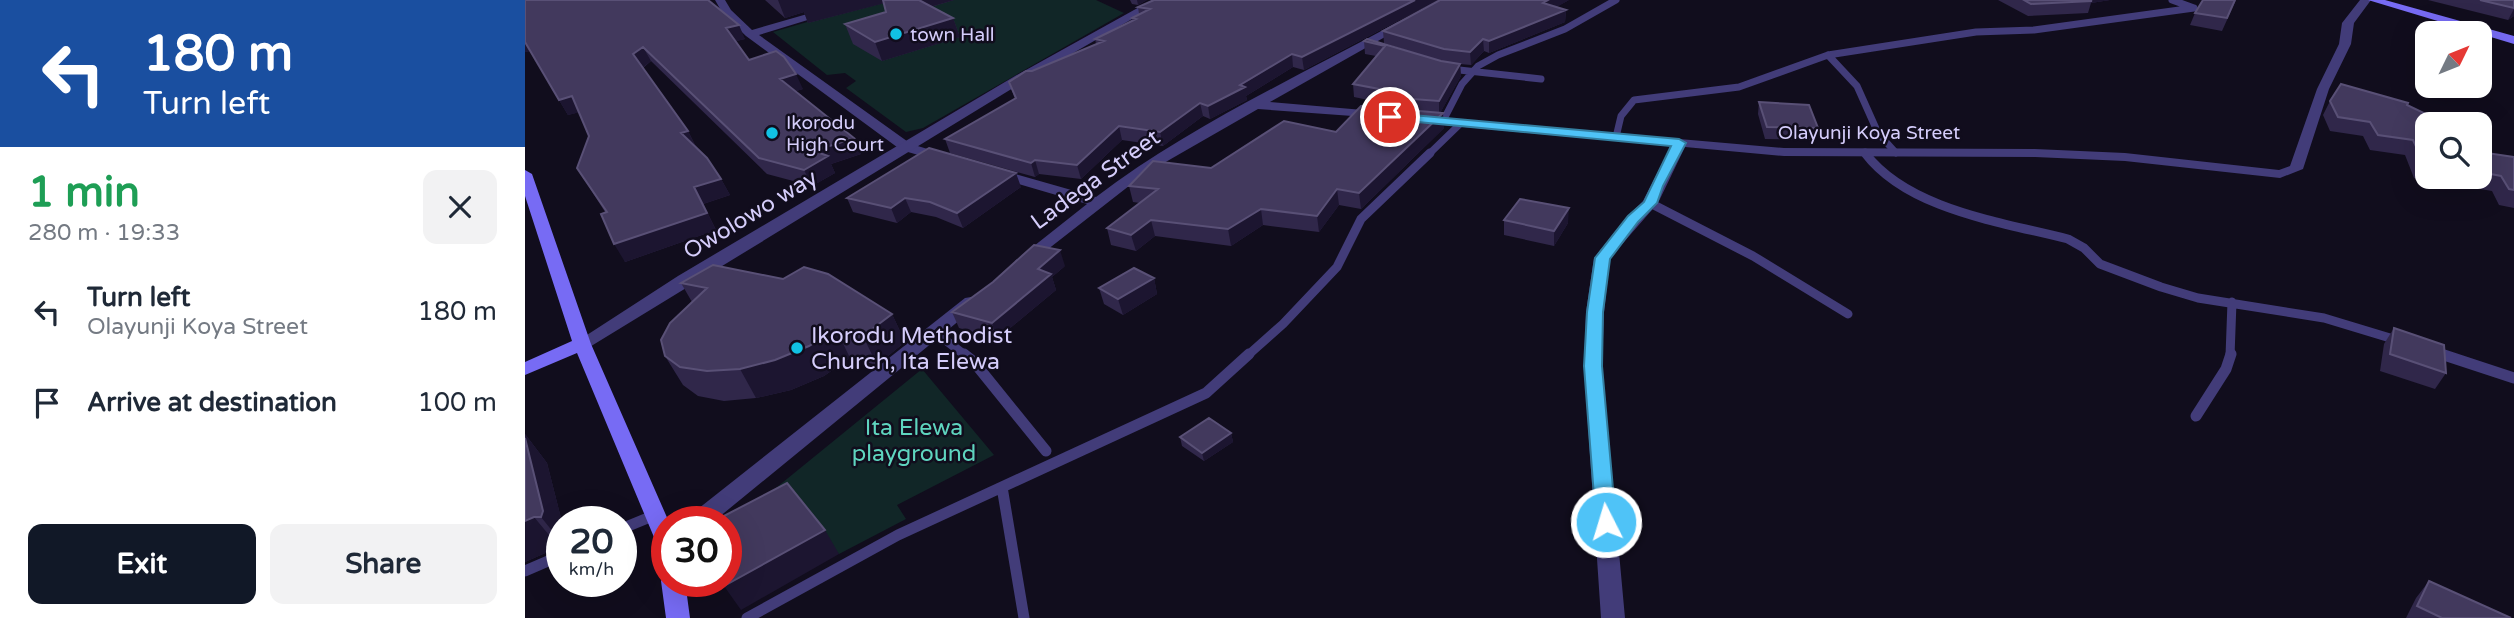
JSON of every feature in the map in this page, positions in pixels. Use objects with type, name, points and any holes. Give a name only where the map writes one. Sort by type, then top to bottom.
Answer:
[{"type":"main road","points":[[2373,0],[2511,37]]},
{"type":"main road","points":[[526,180],[582,344],[651,506]]},
{"type":"main road","points":[[525,369],[582,344]]},
{"type":"main road","points":[[675,597],[678,618]]},
{"type":"street","points":[[720,0],[727,12],[750,34],[906,147],[957,162]]},
{"type":"street","points":[[750,34],[868,0]]},
{"type":"street","name":"Owolowo way","points":[[582,344],[1031,72],[1160,0]]},
{"type":"street","name":"Olayunji Koya Street","points":[[1257,105],[1784,152],[2035,153],[2125,157],[2280,174],[2296,169],[2329,91],[2345,44],[2348,23],[2366,0]]},
{"type":"street","name":"Ladega Street","points":[[1010,271],[1097,202],[1177,148],[1372,46],[1420,16]]},
{"type":"street","points":[[1613,618],[1593,366],[1595,312],[1602,258],[1633,219],[1650,203],[1679,143]]},
{"type":"street","points":[[982,169],[1097,202]]},
{"type":"street","points":[[717,506],[989,288]]},
{"type":"lane","points":[[1443,121],[1464,81],[1472,72],[1501,52],[1533,43],[1575,24],[1616,0]]},
{"type":"lane","points":[[1616,137],[1621,116],[1634,100],[1739,87],[1828,55],[1976,32],[2034,30],[2194,8],[2172,0]]},
{"type":"lane","points":[[1828,55],[1857,86],[1878,133],[1896,153]]},
{"type":"lane","points":[[1443,68],[1541,79]]},
{"type":"lane","points":[[747,618],[898,536],[1206,393],[1283,324],[1338,267],[1361,219],[1461,123]]},
{"type":"lane","points":[[1865,153],[1880,173],[1946,207],[2068,239],[2084,248],[2100,264],[2161,287],[2198,298],[2324,318],[2406,343]]},
{"type":"lane","points":[[1650,203],[1753,256],[1848,314]]},
{"type":"lane","points":[[2196,416],[2226,369],[2231,352],[2232,302]]},
{"type":"lane","points":[[935,332],[974,362],[1046,451]]},
{"type":"lane","points":[[2419,347],[2514,378]]},
{"type":"lane","points":[[1002,487],[1024,618]]},
{"type":"lane","points":[[525,571],[546,562]]},
{"type":"green space","points":[[882,0],[1096,0],[1124,13],[923,128],[906,132],[846,88],[856,81],[845,73],[827,75],[773,32]]},
{"type":"green space","name":"Ita Elewa playground","points":[[922,369],[994,455],[897,505],[906,519],[839,554],[742,529],[742,515]]},
{"type":"building","points":[[525,0],[708,0],[739,25],[726,28],[749,60],[776,51],[796,74],[780,79],[854,138],[814,151],[828,156],[804,170],[759,158],[643,47],[633,54],[688,131],[681,133],[707,158],[721,179],[694,187],[707,213],[614,244],[601,214],[607,212],[577,168],[589,136],[572,96],[559,100],[525,42]]},
{"type":"building","points":[[883,0],[919,0],[953,18],[875,42],[845,24],[886,12]]},
{"type":"building","points":[[1154,0],[1415,0],[1302,57],[1292,54],[1240,85],[1245,87],[1208,106],[1200,103],[1160,132],[1119,126],[1077,165],[1035,160],[1031,163],[945,139],[1016,98],[1009,82],[1026,71],[1032,71],[1104,41],[1095,39],[1136,19],[1132,18],[1150,9],[1138,7]]},
{"type":"building","points":[[1440,0],[1548,0],[1543,3],[1566,10],[1489,41],[1483,39],[1470,52],[1444,49],[1383,31]]},
{"type":"building","points":[[2024,0],[2089,0],[2092,1],[2031,4]]},
{"type":"building","points":[[2203,0],[2235,0],[2227,18],[2195,13]]},
{"type":"building","points":[[2480,0],[2514,0],[2514,8]]},
{"type":"building","points":[[1367,39],[1460,64],[1439,101],[1372,96],[1379,89],[1353,84],[1385,46],[1364,41]]},
{"type":"building","points":[[2341,84],[2408,103],[2407,105],[2422,112],[2415,112],[2415,144],[2413,140],[2378,135],[2370,122],[2338,117],[2330,101]]},
{"type":"building","points":[[1759,102],[1809,105],[1818,128],[1767,127]]},
{"type":"building","points":[[1361,106],[1443,113],[1359,193],[1337,189],[1317,216],[1261,209],[1228,229],[1151,220],[1131,235],[1107,228],[1158,189],[1129,186],[1153,161],[1211,168],[1284,121],[1336,132]]},
{"type":"building","points":[[929,148],[1016,173],[957,213],[930,202],[905,198],[891,208],[847,198]]},
{"type":"building","points":[[2492,154],[2514,157],[2514,190],[2509,189],[2501,176],[2492,174]]},
{"type":"building","points":[[1520,199],[1569,208],[1554,231],[1504,220]]},
{"type":"building","points":[[1034,245],[1060,250],[1038,269],[1051,274],[992,323],[952,312],[993,282]]},
{"type":"building","points":[[713,265],[783,279],[804,267],[828,274],[892,314],[863,336],[836,329],[809,346],[775,360],[740,369],[707,371],[680,367],[665,356],[661,340],[670,323],[707,288],[681,283]]},
{"type":"building","points":[[1134,268],[1154,278],[1118,299],[1099,288]]},
{"type":"building","points":[[2394,328],[2444,345],[2446,373],[2390,354]]},
{"type":"building","points":[[1209,418],[1231,433],[1202,453],[1180,437]]},
{"type":"building","points":[[525,438],[543,511],[541,517],[525,521]]},
{"type":"building","points":[[787,483],[825,530],[742,576],[742,507]]},
{"type":"building","points":[[2429,581],[2511,618],[2442,618],[2417,606]]},
{"type":"place","name":"town Hall","points":[[896,34]]},
{"type":"place","name":"Ikorodu High Court","points":[[772,133]]},
{"type":"place","name":"Ikorodu Methodist Church, Ita Elewa","points":[[797,348]]},
{"type":"route","points":[[1390,117],[1679,143],[1650,203],[1633,219],[1602,258],[1595,312],[1593,366],[1606,522]]}]
